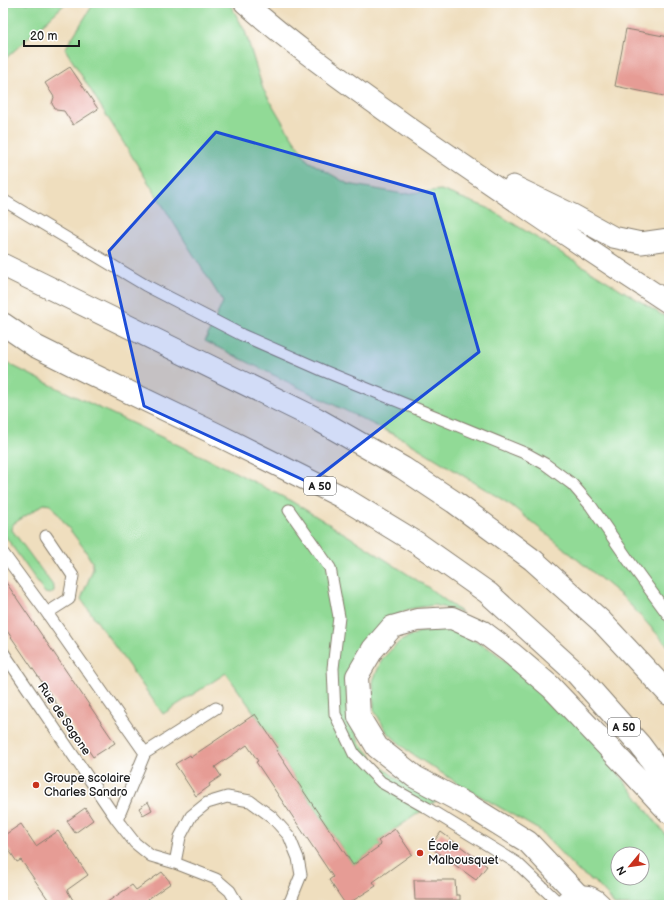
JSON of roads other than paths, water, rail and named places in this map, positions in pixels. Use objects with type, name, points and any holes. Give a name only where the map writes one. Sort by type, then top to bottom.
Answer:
[{"type":"main road","points":[[3,265],[317,420],[403,468],[454,502],[533,560],[601,621],[669,694]]},
{"type":"main road","name":"A 50","points":[[3,324],[35,346],[340,496],[417,543],[488,593],[576,673],[640,744],[669,784]]},
{"type":"main road","points":[[600,905],[590,898],[568,902],[528,842],[473,808],[415,777],[377,748],[359,717],[356,676],[373,649],[392,627],[417,620],[452,618],[483,632],[511,653],[551,687],[669,812]]},
{"type":"street","points":[[245,3],[334,74],[446,153],[669,303]]},
{"type":"street","points":[[446,153],[573,215],[613,237],[640,243],[669,239]]},
{"type":"lane","points":[[3,200],[145,285],[242,335],[527,454],[544,464],[572,484],[592,506],[629,561],[669,616]]},
{"type":"lane","points":[[289,510],[330,568],[339,618],[333,668],[335,714],[354,754],[381,782],[427,808],[517,863],[568,902]]},
{"type":"lane","points":[[46,536],[73,576],[69,599],[47,613]]},
{"type":"lane","points":[[3,553],[145,753]]},
{"type":"lane","name":"Rue de Sagone","points":[[3,652],[117,820],[135,843],[151,856],[175,863],[216,879],[230,891],[238,905]]},
{"type":"lane","points":[[117,820],[145,753],[216,708]]},
{"type":"lane","points":[[175,863],[180,837],[191,816],[207,803],[227,797],[250,801],[272,817],[289,836],[298,858],[301,875],[290,902],[286,905]]},
{"type":"place","name":"Groupe scolaire Charles Sandro","points":[[36,785]]},
{"type":"place","name":"École Malbousquet","points":[[420,853]]}]
